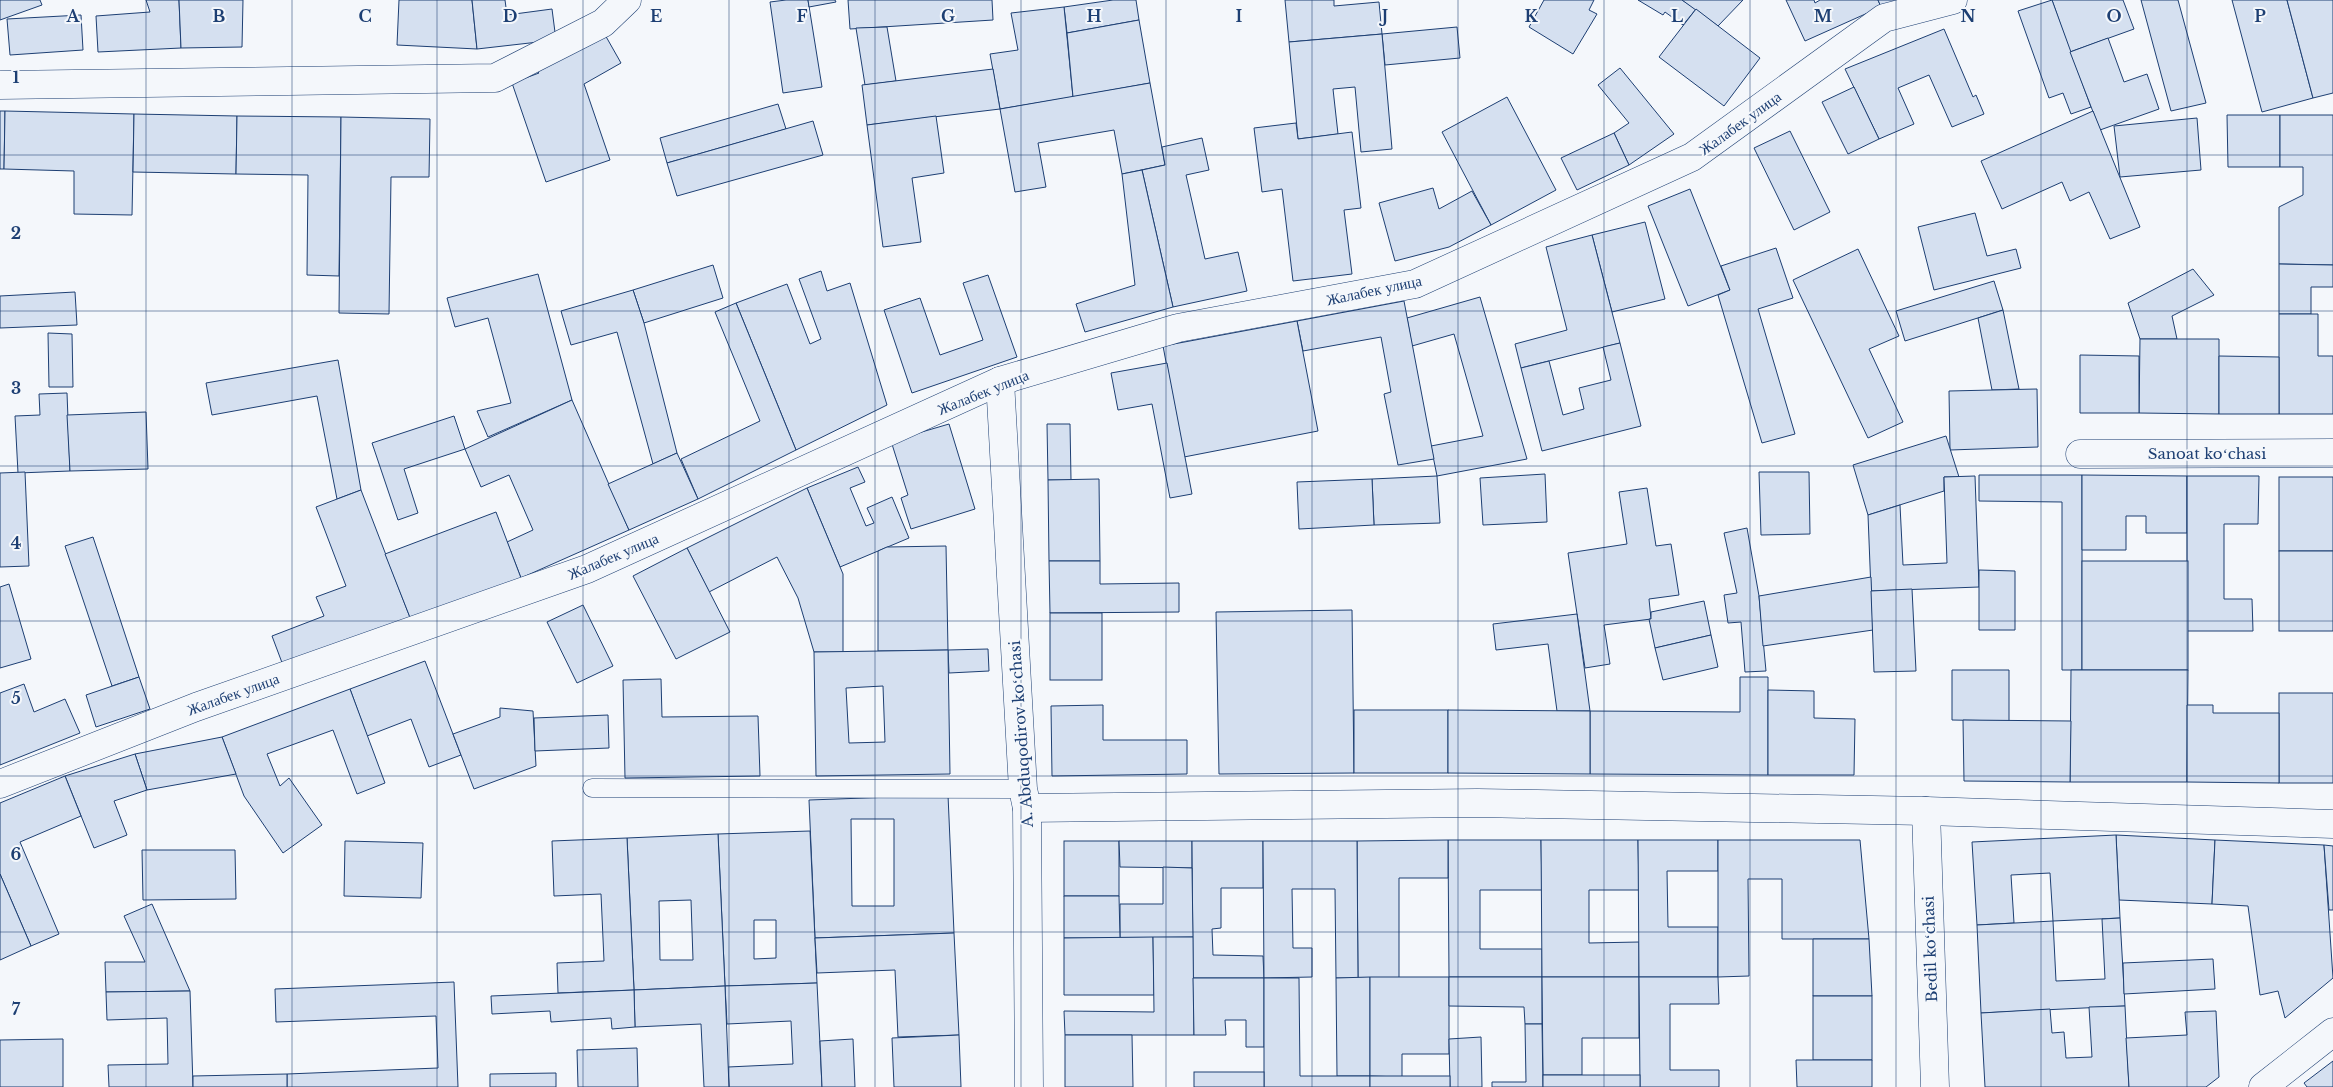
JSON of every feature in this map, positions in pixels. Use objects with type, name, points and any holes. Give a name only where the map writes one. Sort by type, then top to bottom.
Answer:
[{"type":"street","points":[[0,85],[495,78],[603,23],[627,0]]},
{"type":"street","name":"Жалабек улица","points":[[0,784],[196,707],[587,569],[1000,381],[1178,328],[1415,284],[1692,157],[1884,18],[1953,0]]},
{"type":"street","name":"A. Abduqodirov koʻchasi","points":[[1000,381],[1025,799],[1029,1087]]},
{"type":"street","name":"Sanoat koʻchasi","points":[[2080,454],[2333,453]]},
{"type":"street","points":[[1025,799],[1477,803],[1926,811],[2333,824]]},
{"type":"street","name":"Bedil koʻchasi","points":[[1926,811],[1935,1087]]},
{"type":"street","points":[[2263,1087],[2333,1032]]},
{"type":"lane","points":[[592,788],[1025,799]]},
{"type":"building","points":[[0,0],[40,0],[42,5],[0,20]]},
{"type":"building","points":[[146,0],[179,0],[181,48],[98,52],[96,16],[150,12]]},
{"type":"building","points":[[179,0],[243,0],[242,47],[181,48]]},
{"type":"building","points":[[399,0],[472,0],[477,49],[397,45]]},
{"type":"building","points":[[472,0],[505,0],[507,15],[552,9],[556,40],[477,49]]},
{"type":"building","points":[[808,0],[822,87],[783,93],[770,2]]},
{"type":"building","points":[[808,0],[835,0],[836,2],[809,7]]},
{"type":"building","points":[[848,0],[992,0],[993,20],[850,29]]},
{"type":"building","points":[[1113,0],[1136,0],[1139,20],[1067,33],[1064,7]]},
{"type":"building","points":[[1285,0],[1334,0],[1334,6],[1379,2],[1382,34],[1289,42]]},
{"type":"building","points":[[1544,0],[1594,0],[1589,10],[1597,14],[1573,54],[1529,27]]},
{"type":"building","points":[[1638,0],[1682,0],[1696,9],[1683,25],[1665,12],[1663,15]]},
{"type":"building","points":[[1682,0],[1743,0],[1718,26]]},
{"type":"building","points":[[1786,0],[1814,0],[1815,3],[1820,0],[1878,0],[1881,7],[1805,41]]},
{"type":"building","points":[[1878,0],[1900,0],[1881,7]]},
{"type":"building","points":[[2052,0],[2123,0],[2134,29],[2070,52]]},
{"type":"building","points":[[2052,0],[2091,107],[2071,114],[2063,93],[2049,98],[2018,11]]},
{"type":"building","points":[[2141,0],[2178,0],[2206,103],[2171,111]]},
{"type":"building","points":[[2232,0],[2287,0],[2313,98],[2262,112]]},
{"type":"building","points":[[2287,0],[2333,0],[2333,93],[2313,98]]},
{"type":"building","points":[[1064,7],[1073,97],[1000,109],[990,54],[1018,50],[1011,13]]},
{"type":"building","points":[[1696,9],[1760,58],[1724,106],[1659,57]]},
{"type":"building","points":[[81,15],[83,50],[10,55],[7,19]]},
{"type":"building","points":[[1139,20],[1150,83],[1073,97],[1067,33]]},
{"type":"building","points":[[887,27],[896,81],[865,85],[856,28]]},
{"type":"building","points":[[1457,27],[1460,58],[1385,65],[1382,34]]},
{"type":"building","points":[[1944,29],[1973,97],[1976,95],[1984,114],[1952,127],[1929,75],[1898,88],[1914,124],[1879,139],[1845,69]]},
{"type":"building","points":[[604,33],[621,63],[584,84],[610,160],[546,182],[512,83],[539,73],[537,71]]},
{"type":"building","points":[[1382,34],[1392,149],[1361,152],[1355,87],[1333,89],[1338,134],[1298,139],[1289,42]]},
{"type":"building","points":[[2108,38],[2124,82],[2147,74],[2159,109],[2100,130],[2070,52]]},
{"type":"building","points":[[1620,68],[1674,134],[1629,165],[1614,133],[1629,123],[1598,85]]},
{"type":"building","points":[[993,69],[1000,109],[867,125],[862,85]]},
{"type":"building","points":[[1150,83],[1165,165],[1122,174],[1114,130],[1038,143],[1046,187],[1015,192],[1000,109]]},
{"type":"building","points":[[1854,87],[1879,139],[1848,154],[1822,102]]},
{"type":"building","points":[[1507,97],[1556,190],[1491,225],[1442,132]]},
{"type":"building","points":[[778,104],[786,129],[667,163],[660,138]]},
{"type":"building","points":[[0,111],[5,111],[4,169],[0,169]]},
{"type":"building","points":[[5,111],[134,114],[132,215],[74,214],[74,171],[4,169]]},
{"type":"building","points":[[2093,111],[2140,227],[2110,239],[2089,192],[2070,201],[2062,182],[2002,209],[1981,161]]},
{"type":"building","points":[[134,114],[237,116],[236,174],[133,172]]},
{"type":"building","points":[[2227,115],[2280,115],[2280,167],[2228,167]]},
{"type":"building","points":[[2280,115],[2333,115],[2333,265],[2279,264],[2279,207],[2303,195],[2303,167],[2280,167]]},
{"type":"building","points":[[237,116],[341,117],[339,276],[307,275],[308,175],[236,174]]},
{"type":"building","points":[[936,116],[944,173],[912,178],[921,242],[883,247],[867,125]]},
{"type":"building","points":[[341,117],[430,119],[429,177],[391,177],[389,314],[339,313]]},
{"type":"building","points":[[2197,118],[2201,170],[2120,177],[2114,126]]},
{"type":"building","points":[[813,121],[823,155],[677,196],[667,163]]},
{"type":"building","points":[[1296,123],[1298,139],[1352,132],[1361,208],[1344,210],[1352,274],[1293,281],[1282,189],[1262,192],[1254,128]]},
{"type":"building","points":[[1790,131],[1830,212],[1794,230],[1754,148]]},
{"type":"building","points":[[1614,133],[1629,165],[1577,190],[1561,158]]},
{"type":"building","points":[[1202,138],[1209,170],[1186,175],[1205,259],[1238,252],[1247,291],[1173,307],[1142,170],[1165,165],[1162,147]]},
{"type":"building","points":[[1142,170],[1173,307],[1085,332],[1076,304],[1135,285],[1122,174]]},
{"type":"building","points":[[1433,188],[1439,209],[1472,191],[1491,225],[1449,247],[1395,261],[1379,203]]},
{"type":"building","points":[[1690,189],[1730,290],[1688,306],[1648,206]]},
{"type":"building","points":[[1975,213],[1987,256],[2016,249],[2021,268],[1934,290],[1918,227]]},
{"type":"building","points":[[1645,222],[1665,299],[1612,312],[1592,235]]},
{"type":"building","points":[[1592,235],[1620,343],[1521,368],[1515,344],[1567,330],[1546,247]]},
{"type":"building","points":[[1776,248],[1793,298],[1758,309],[1795,434],[1762,443],[1718,295],[1730,290],[1721,266]]},
{"type":"building","points":[[1858,249],[1899,336],[1869,349],[1903,422],[1868,438],[1793,280]]},
{"type":"building","points":[[2279,264],[2333,265],[2333,287],[2311,287],[2311,314],[2279,314]]},
{"type":"building","points":[[713,265],[723,298],[644,323],[633,290]]},
{"type":"building","points":[[2193,269],[2214,295],[2172,316],[2177,339],[2140,339],[2128,303]]},
{"type":"building","points":[[821,271],[827,291],[850,283],[887,405],[796,450],[736,303],[787,284],[810,344],[821,339],[799,279]]},
{"type":"building","points":[[538,274],[572,400],[488,437],[477,411],[511,403],[488,318],[455,327],[447,298]]},
{"type":"building","points":[[988,275],[1017,357],[912,393],[884,310],[920,298],[940,355],[983,340],[963,283]]},
{"type":"building","points":[[1994,281],[2003,310],[1905,341],[1896,311]]},
{"type":"building","points":[[633,290],[644,323],[677,453],[653,464],[617,332],[571,345],[561,311]]},
{"type":"building","points":[[75,292],[77,325],[0,328],[0,296]]},
{"type":"building","points":[[1480,297],[1527,459],[1437,476],[1431,446],[1483,436],[1454,334],[1412,346],[1407,318]]},
{"type":"building","points":[[1404,301],[1434,459],[1398,465],[1384,394],[1391,392],[1381,337],[1303,351],[1297,321]]},
{"type":"building","points":[[736,303],[796,450],[698,499],[681,459],[760,421],[715,312]]},
{"type":"building","points":[[2003,310],[2019,389],[1992,390],[1978,318]]},
{"type":"building","points":[[2279,314],[2318,314],[2318,356],[2333,356],[2333,414],[2279,414]]},
{"type":"building","points":[[1297,321],[1318,431],[1184,457],[1163,346]]},
{"type":"building","points":[[48,333],[72,334],[73,387],[49,387]]},
{"type":"building","points":[[2140,339],[2219,339],[2219,414],[2139,413]]},
{"type":"building","points":[[1620,343],[1641,426],[1542,451],[1521,368],[1549,361],[1563,415],[1584,409],[1579,388],[1611,380],[1603,347]]},
{"type":"building","points":[[2080,355],[2139,356],[2139,413],[2080,413]]},
{"type":"building","points":[[2219,356],[2279,357],[2279,414],[2219,414]]},
{"type":"building","points":[[338,360],[361,490],[337,499],[317,396],[212,415],[206,383]]},
{"type":"building","points":[[1167,363],[1192,494],[1170,498],[1152,404],[1118,410],[1111,373]]},
{"type":"building","points":[[2037,389],[2038,447],[1950,450],[1949,391]]},
{"type":"building","points":[[67,393],[70,471],[18,473],[15,416],[40,415],[39,394]]},
{"type":"building","points":[[572,400],[629,530],[521,578],[507,542],[533,530],[509,475],[481,487],[465,449]]},
{"type":"building","points":[[146,412],[148,469],[70,471],[67,415]]},
{"type":"building","points":[[454,416],[465,449],[404,469],[418,513],[398,520],[372,443]]},
{"type":"building","points":[[949,424],[975,509],[911,529],[901,498],[908,495],[891,441]]},
{"type":"building","points":[[1047,424],[1070,424],[1071,480],[1048,480]]},
{"type":"building","points":[[1946,436],[1959,477],[1944,477],[1944,491],[1868,515],[1853,465]]},
{"type":"building","points":[[677,453],[698,499],[629,530],[608,484]]},
{"type":"building","points":[[858,467],[865,482],[850,488],[866,526],[874,523],[867,508],[892,497],[909,538],[840,567],[807,488]]},
{"type":"building","points":[[25,472],[29,566],[0,567],[0,473]]},
{"type":"building","points":[[1759,472],[1809,472],[1810,534],[1761,535]]},
{"type":"building","points":[[1545,474],[1547,522],[1483,525],[1480,478]]},
{"type":"building","points":[[1979,475],[2082,475],[2082,670],[2062,670],[2062,502],[1979,501]]},
{"type":"building","points":[[2082,475],[2187,476],[2187,533],[2146,533],[2146,516],[2126,516],[2126,550],[2082,550]]},
{"type":"building","points":[[1437,476],[1440,523],[1374,525],[1372,479]]},
{"type":"building","points":[[1975,476],[1979,587],[1871,591],[1868,515],[1900,505],[1903,565],[1947,563],[1944,477]]},
{"type":"building","points":[[2187,476],[2259,476],[2258,524],[2224,524],[2224,599],[2252,599],[2253,631],[2187,631]]},
{"type":"building","points":[[2279,477],[2333,477],[2333,551],[2279,551]]},
{"type":"building","points":[[1099,479],[1100,561],[1049,561],[1048,480]]},
{"type":"building","points":[[1372,479],[1374,525],[1299,529],[1297,482]]},
{"type":"building","points":[[807,488],[843,574],[843,652],[814,652],[798,598],[777,557],[709,592],[687,548]]},
{"type":"building","points":[[1647,488],[1656,546],[1671,544],[1679,595],[1649,599],[1651,619],[1604,625],[1610,664],[1585,668],[1568,553],[1627,544],[1619,492]]},
{"type":"building","points":[[361,490],[411,620],[284,668],[272,636],[324,616],[316,597],[346,586],[316,507]]},
{"type":"building","points":[[496,512],[521,578],[411,620],[385,554]]},
{"type":"building","points":[[1747,528],[1759,596],[1766,671],[1745,672],[1741,622],[1728,623],[1724,595],[1737,593],[1724,533]]},
{"type":"building","points":[[93,537],[139,677],[112,686],[65,546]]},
{"type":"building","points":[[946,546],[948,650],[878,651],[878,551],[887,547]]},
{"type":"building","points":[[687,548],[730,632],[676,659],[633,576]]},
{"type":"building","points":[[2279,551],[2333,551],[2333,631],[2279,631]]},
{"type":"building","points":[[1049,561],[1100,561],[1100,584],[1179,583],[1179,612],[1050,613]]},
{"type":"building","points":[[2082,561],[2188,561],[2188,670],[2082,670]]},
{"type":"building","points":[[1979,570],[2015,571],[2015,630],[1979,630]]},
{"type":"building","points":[[1871,577],[1873,630],[1763,646],[1759,596]]},
{"type":"building","points":[[9,584],[31,659],[0,668],[0,587]]},
{"type":"building","points":[[1912,589],[1916,671],[1874,672],[1871,591]]},
{"type":"building","points":[[1704,601],[1711,635],[1655,648],[1649,619],[1651,619],[1651,612]]},
{"type":"building","points":[[583,605],[613,666],[577,683],[547,622]]},
{"type":"building","points":[[1352,610],[1354,773],[1219,774],[1216,612]]},
{"type":"building","points":[[1050,613],[1102,613],[1102,680],[1050,680]]},
{"type":"building","points":[[1577,614],[1590,711],[1557,711],[1548,644],[1496,650],[1493,624]]},
{"type":"building","points":[[1711,635],[1718,667],[1663,680],[1655,648]]},
{"type":"building","points":[[988,649],[989,671],[949,673],[948,650]]},
{"type":"building","points":[[948,650],[950,774],[816,776],[814,652]],"holes":[[[883,686],[885,742],[849,743],[846,688]]]},
{"type":"building","points":[[425,661],[461,755],[429,767],[411,719],[367,736],[350,689]]},
{"type":"building","points":[[1952,670],[2009,670],[2009,721],[1952,720]]},
{"type":"building","points":[[2071,670],[2188,670],[2187,782],[2070,782]]},
{"type":"building","points":[[139,677],[150,709],[96,727],[86,695]]},
{"type":"building","points":[[1740,677],[1768,677],[1768,775],[1590,774],[1590,711],[1740,712]]},
{"type":"building","points":[[661,679],[662,717],[758,716],[760,776],[625,778],[623,680]]},
{"type":"building","points":[[24,684],[34,712],[65,699],[80,733],[0,765],[0,693]]},
{"type":"building","points":[[350,689],[385,783],[357,794],[333,730],[267,754],[280,786],[289,778],[322,825],[283,853],[244,796],[222,737]]},
{"type":"building","points":[[1768,690],[1814,691],[1814,718],[1855,719],[1854,775],[1768,775]]},
{"type":"building","points":[[2279,693],[2333,693],[2333,783],[2279,783]]},
{"type":"building","points":[[1103,705],[1103,740],[1187,740],[1187,774],[1052,776],[1051,706]]},
{"type":"building","points":[[2187,705],[2213,705],[2213,713],[2279,713],[2279,783],[2187,782]]},
{"type":"building","points":[[500,708],[533,711],[536,766],[474,789],[453,734],[500,717]]},
{"type":"building","points":[[1354,710],[1448,710],[1448,773],[1354,773]]},
{"type":"building","points":[[1448,710],[1590,711],[1590,774],[1448,773]]},
{"type":"building","points":[[608,715],[609,748],[535,751],[534,718]]},
{"type":"building","points":[[1963,720],[2071,721],[2070,782],[1964,781]]},
{"type":"building","points":[[222,737],[236,774],[147,790],[135,754]]},
{"type":"building","points":[[135,754],[147,790],[114,801],[127,835],[94,848],[65,776]]},
{"type":"building","points":[[65,776],[81,816],[20,842],[59,934],[31,946],[0,874],[0,803]]},
{"type":"building","points":[[948,795],[954,933],[815,938],[809,800]],"holes":[[[851,819],[894,819],[894,906],[852,906]]]},
{"type":"building","points":[[810,831],[817,983],[725,986],[718,834]],"holes":[[[754,920],[776,920],[776,958],[754,959]]]},
{"type":"building","points":[[718,834],[725,986],[634,990],[627,838]],"holes":[[[691,900],[693,960],[660,960],[659,901]]]},
{"type":"building","points":[[2116,835],[2215,840],[2212,904],[2119,900]]},
{"type":"building","points":[[2116,835],[2120,918],[2053,921],[2050,873],[2011,875],[2014,923],[1977,925],[1972,842]]},
{"type":"building","points":[[627,838],[634,990],[558,993],[557,963],[604,961],[601,894],[554,896],[552,841]]},
{"type":"building","points":[[1448,840],[1541,840],[1542,890],[1480,890],[1480,949],[1542,949],[1542,977],[1449,977]]},
{"type":"building","points":[[1448,840],[1448,878],[1399,878],[1399,978],[1358,978],[1357,841]]},
{"type":"building","points":[[1541,840],[1638,840],[1639,890],[1589,890],[1589,943],[1639,942],[1639,977],[1542,977]]},
{"type":"building","points":[[1638,840],[1718,840],[1718,871],[1667,871],[1668,927],[1718,927],[1718,977],[1639,977]]},
{"type":"building","points":[[1718,840],[1860,840],[1869,939],[1782,939],[1782,879],[1748,879],[1749,976],[1718,977]]},
{"type":"building","points":[[2215,840],[2324,845],[2333,978],[2285,1018],[2278,991],[2260,995],[2248,906],[2212,904]]},
{"type":"building","points":[[345,841],[423,843],[421,898],[344,896]]},
{"type":"building","points":[[1064,841],[1119,841],[1119,896],[1064,896]]},
{"type":"building","points":[[1119,841],[1192,841],[1192,868],[1120,867]]},
{"type":"building","points":[[1192,841],[1263,841],[1263,888],[1221,888],[1221,928],[1212,929],[1213,955],[1263,956],[1264,978],[1193,978]]},
{"type":"building","points":[[1263,841],[1357,841],[1358,978],[1336,978],[1335,889],[1292,889],[1293,948],[1312,948],[1312,977],[1264,978]]},
{"type":"building","points":[[2324,845],[2333,846],[2333,910],[2329,910]]},
{"type":"building","points":[[142,850],[235,850],[236,899],[143,900]]},
{"type":"building","points":[[1163,867],[1192,868],[1193,937],[1120,938],[1120,904],[1163,904]]},
{"type":"building","points":[[0,874],[31,946],[0,960]]},
{"type":"building","points":[[1064,896],[1119,896],[1120,938],[1064,938]]},
{"type":"building","points":[[152,904],[190,991],[106,992],[105,962],[145,962],[124,916]]},
{"type":"building","points":[[2120,918],[2125,1006],[1981,1013],[1977,925],[2053,921],[2056,981],[2105,979],[2102,919]]},
{"type":"building","points":[[954,933],[959,1035],[898,1037],[895,970],[817,973],[815,938]]},
{"type":"building","points":[[1153,937],[1154,995],[1064,995],[1064,938]]},
{"type":"building","points":[[1153,937],[1193,937],[1194,1035],[1065,1035],[1064,1011],[1154,1012]]},
{"type":"building","points":[[1813,939],[1869,939],[1872,996],[1813,996]]},
{"type":"building","points":[[2213,959],[2215,989],[2124,994],[2123,963]]},
{"type":"building","points":[[1370,977],[1370,1076],[1337,1076],[1336,978]]},
{"type":"building","points":[[1370,977],[1449,977],[1449,1054],[1402,1054],[1402,1077],[1370,1076]]},
{"type":"building","points":[[1449,977],[1542,977],[1542,1024],[1525,1024],[1524,1007],[1449,1006]]},
{"type":"building","points":[[1542,977],[1639,977],[1639,1038],[1582,1038],[1582,1075],[1543,1075]]},
{"type":"building","points":[[1639,977],[1718,977],[1719,1004],[1670,1004],[1670,1070],[1719,1070],[1719,1087],[1640,1087]]},
{"type":"building","points":[[1193,978],[1264,978],[1264,1047],[1246,1047],[1246,1020],[1225,1020],[1226,1035],[1194,1035]]},
{"type":"building","points":[[1264,978],[1299,978],[1300,1076],[1370,1076],[1370,1087],[1264,1087]]},
{"type":"building","points":[[454,982],[458,1087],[287,1087],[287,1074],[438,1068],[436,1016],[276,1022],[275,989]]},
{"type":"building","points":[[817,983],[822,1087],[729,1087],[728,1067],[793,1064],[791,1021],[727,1024],[725,986]]},
{"type":"building","points":[[725,986],[729,1087],[704,1087],[701,1024],[635,1027],[634,990]]},
{"type":"building","points":[[634,990],[635,1027],[612,1029],[611,1018],[551,1022],[550,1011],[492,1014],[491,996]]},
{"type":"building","points":[[190,991],[193,1087],[109,1087],[108,1065],[168,1064],[167,1018],[107,1020],[106,992]]},
{"type":"building","points":[[1813,996],[1872,996],[1872,1060],[1813,1060]]},
{"type":"building","points":[[2125,1006],[2129,1087],[1985,1087],[1981,1013],[2050,1009],[2052,1033],[2064,1032],[2066,1058],[2092,1057],[2089,1007]]},
{"type":"building","points":[[2216,1011],[2219,1077],[2206,1087],[2129,1087],[2126,1038],[2187,1035],[2185,1012]]},
{"type":"building","points":[[1525,1024],[1542,1024],[1543,1087],[1492,1087],[1492,1082],[1526,1082]]},
{"type":"building","points":[[959,1035],[961,1087],[894,1087],[892,1038]]},
{"type":"building","points":[[1065,1035],[1132,1035],[1133,1087],[1065,1087]]},
{"type":"building","points":[[1481,1037],[1482,1087],[1450,1087],[1449,1039]]},
{"type":"building","points":[[63,1039],[63,1087],[0,1087],[0,1040]]},
{"type":"building","points":[[853,1039],[855,1087],[822,1087],[820,1041]]},
{"type":"building","points":[[637,1048],[638,1087],[578,1087],[577,1050]]},
{"type":"building","points":[[1796,1060],[1872,1060],[1872,1087],[1797,1087]]},
{"type":"building","points":[[2333,1061],[2333,1087],[2307,1087],[2304,1083]]},
{"type":"building","points":[[1194,1072],[1264,1072],[1264,1087],[1194,1087]]},
{"type":"building","points":[[556,1073],[556,1087],[490,1087],[490,1074]]},
{"type":"building","points":[[287,1074],[287,1087],[193,1087],[193,1076]]},
{"type":"building","points":[[1543,1075],[1640,1075],[1640,1087],[1543,1087]]},
{"type":"building","points":[[1370,1076],[1450,1076],[1450,1087],[1370,1087]]}]
